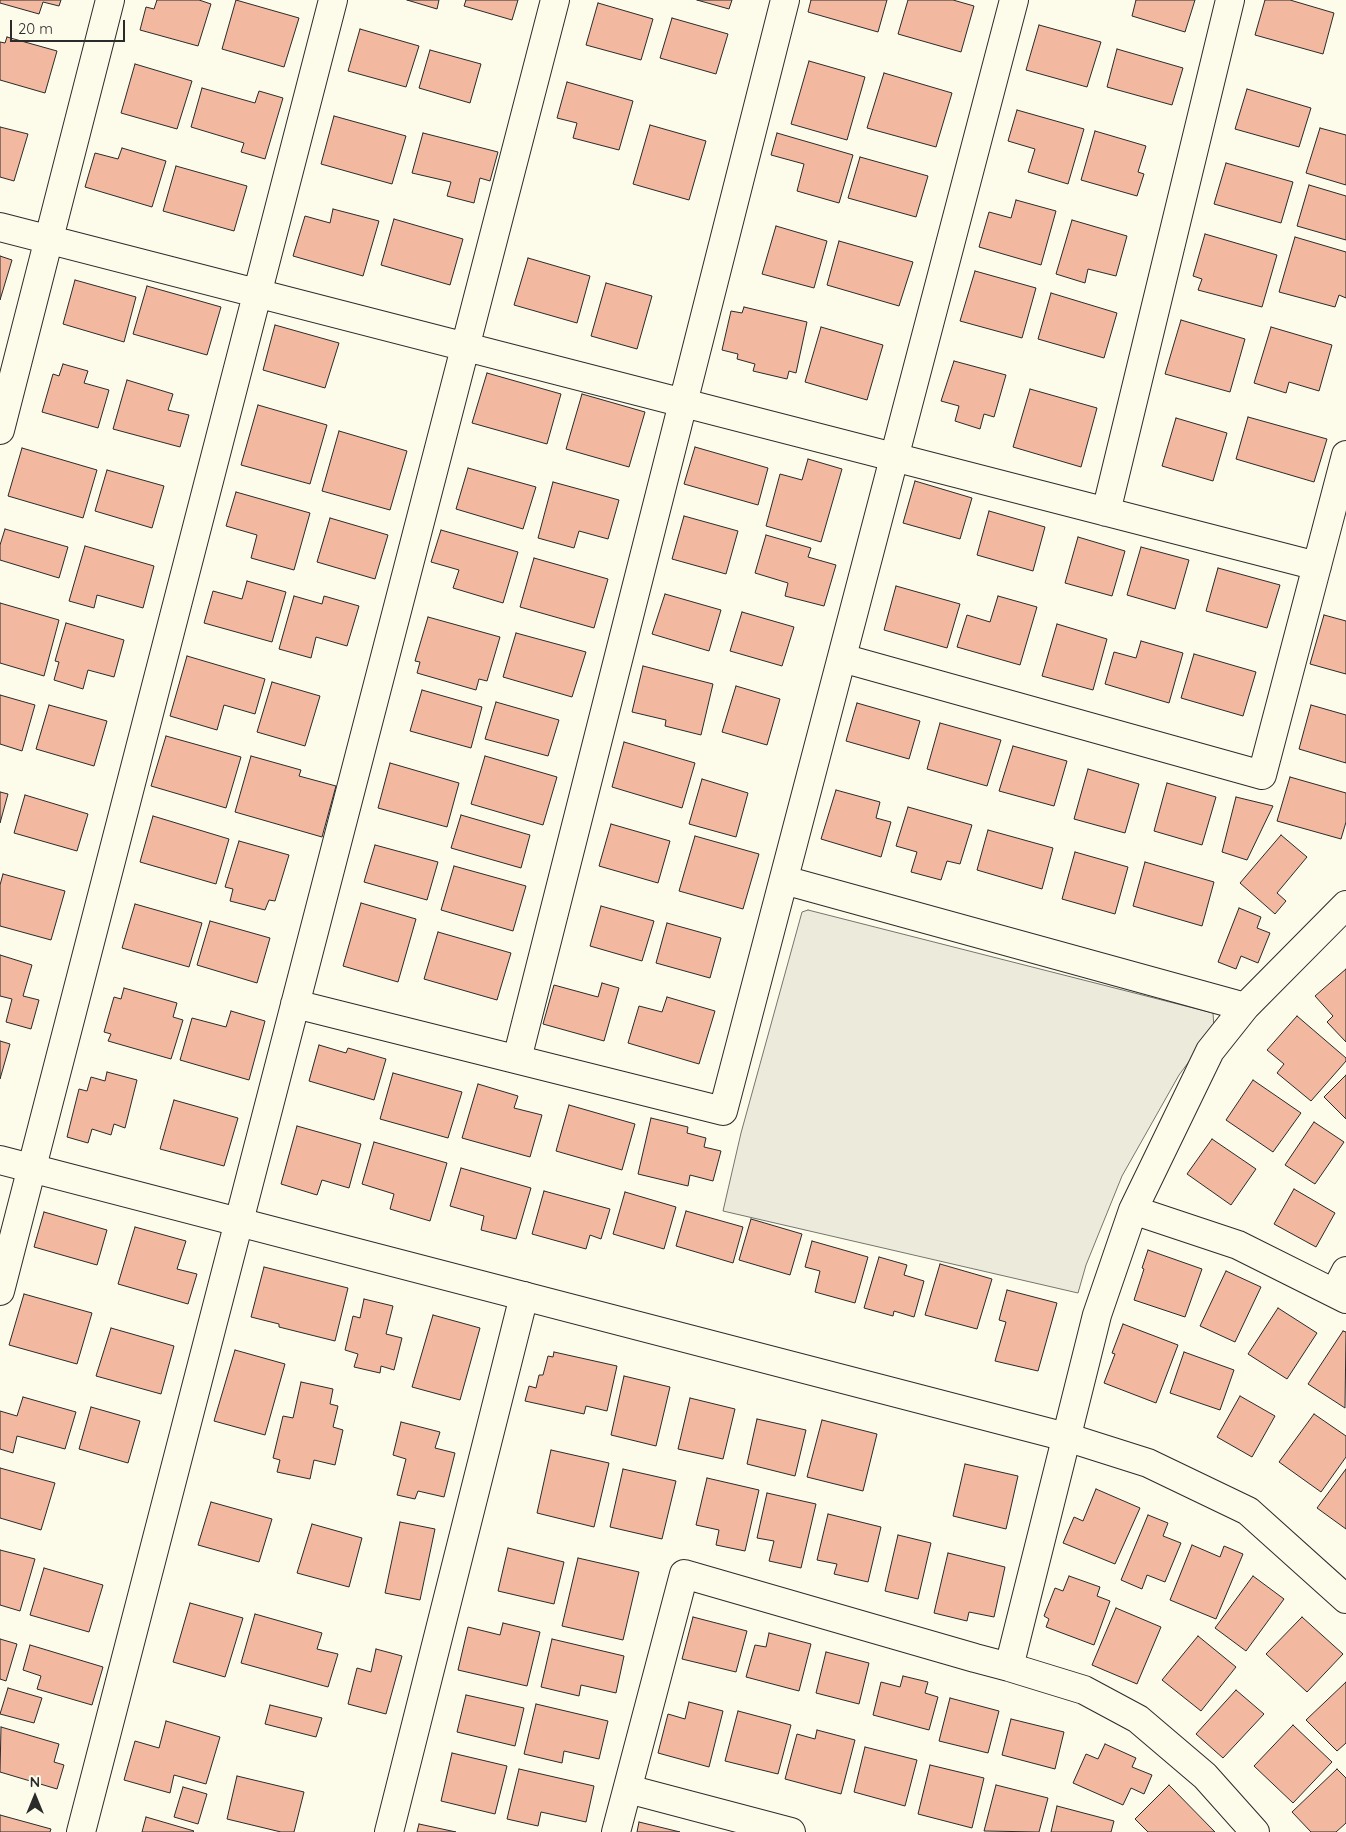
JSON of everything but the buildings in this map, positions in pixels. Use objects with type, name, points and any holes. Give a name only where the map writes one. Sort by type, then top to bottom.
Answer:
[{"type":"street","points":[[0,430],[110,0]]},
{"type":"street","points":[[0,1291],[333,0]]},
{"type":"street","points":[[81,1832],[555,0]]},
{"type":"street","points":[[517,1059],[785,0]]},
{"type":"street","points":[[295,1004],[724,1111],[1014,0]]},
{"type":"street","points":[[1106,512],[1230,0]]},
{"type":"street","points":[[0,227],[1318,566]]},
{"type":"street","points":[[842,658],[1262,775],[1346,455]]},
{"type":"street","points":[[784,880],[1245,1008]]},
{"type":"street","points":[[1009,1666],[1097,1315],[1133,1210],[1210,1051],[1245,1008],[1346,906]]},
{"type":"street","points":[[0,1160],[1066,1437],[1148,1463],[1248,1511],[1346,1599]]},
{"type":"street","points":[[1133,1210],[1238,1245],[1342,1287]]},
{"type":"street","points":[[389,1832],[524,1296]]},
{"type":"street","points":[[616,1832],[684,1574],[975,1658],[1009,1666],[1084,1690],[1138,1719],[1205,1776],[1255,1832]]},
{"type":"street","points":[[628,1789],[791,1832]]},
{"type":"shaded area","points":[[808,910],[1213,1013],[1214,1028],[1179,1075],[1122,1176],[1086,1265],[1078,1293],[723,1211],[741,1133],[802,912]]}]
